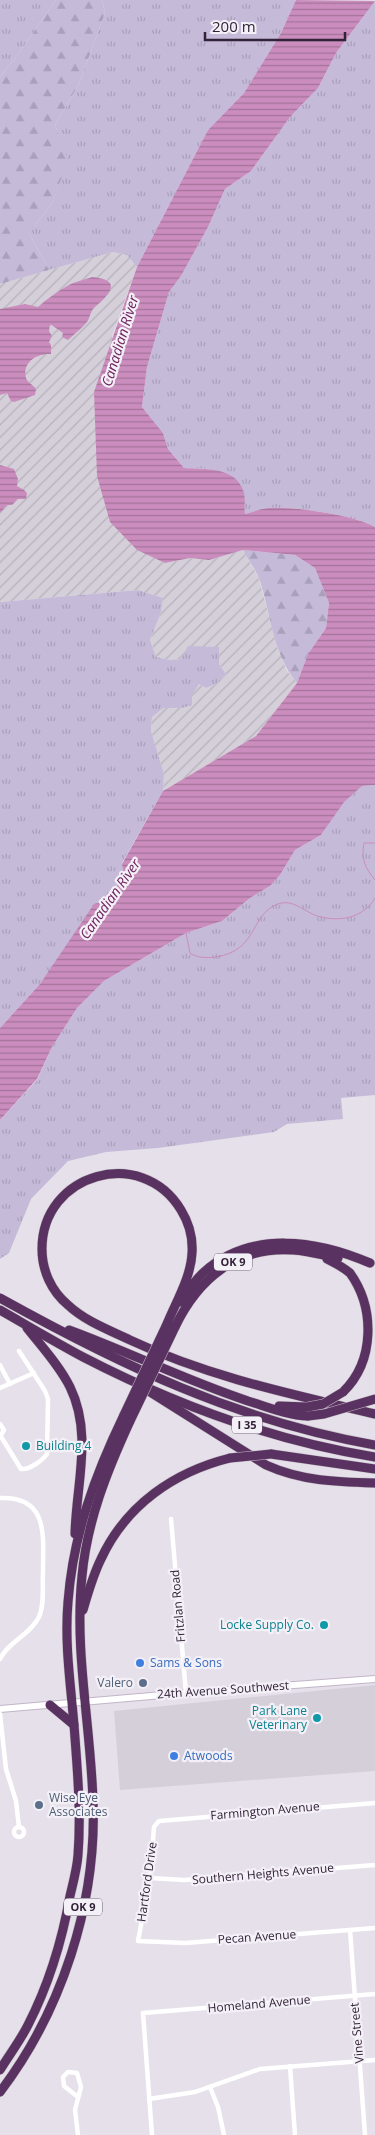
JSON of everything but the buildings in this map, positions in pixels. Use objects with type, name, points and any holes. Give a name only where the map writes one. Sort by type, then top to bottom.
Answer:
[{"type":"highway","points":[[171,1325],[192,1252],[190,1231],[186,1219],[175,1201],[167,1192],[152,1182],[121,1173],[94,1177],[73,1187],[53,1208],[45,1227],[42,1241],[42,1255],[47,1276],[52,1286],[68,1305],[112,1331],[157,1352],[204,1370],[251,1385],[375,1414]]},
{"type":"highway","points":[[171,1325],[180,1302],[204,1272],[224,1258],[246,1248],[277,1242],[300,1244],[357,1258],[372,1264]]},
{"type":"highway","name":"OK 9","points":[[0,1298],[41,1320],[120,1348],[182,1377],[227,1394],[307,1412],[343,1392],[358,1376],[367,1361],[372,1344],[372,1316],[367,1297],[357,1281],[343,1268],[320,1255],[304,1251],[281,1249],[259,1253],[234,1261],[202,1284],[171,1325],[127,1418],[106,1475],[89,1531],[81,1577],[79,1622],[93,1803],[92,1842],[82,1919],[63,1978],[37,2036],[14,2074],[0,2092]]},
{"type":"highway","points":[[320,1255],[372,1264]]},
{"type":"highway","name":"OK 9","points":[[0,2070],[28,2026],[50,1977],[64,1931],[78,1857],[79,1796],[67,1619],[74,1553],[75,1507],[82,1445],[78,1411],[70,1389],[58,1367],[24,1324],[2,1312]]},
{"type":"highway","name":"I 35","points":[[41,1320],[106,1355],[193,1394],[301,1429],[375,1445]]},
{"type":"highway","name":"I 35","points":[[24,1324],[124,1376],[176,1399],[241,1423],[303,1441],[375,1457]]},
{"type":"highway","points":[[124,1376],[266,1465],[283,1473],[315,1480],[375,1483]]},
{"type":"highway","points":[[307,1412],[324,1414],[375,1399]]},
{"type":"highway","points":[[74,1553],[92,1487],[127,1418]]},
{"type":"highway","points":[[79,1622],[101,1559],[115,1535],[137,1507],[153,1493],[177,1477],[203,1465],[230,1458],[271,1454],[375,1469]]},
{"type":"highway","points":[[50,1705],[74,1724]]},
{"type":"main road","name":"24th Avenue Southwest","points":[[0,1709],[375,1679]]},
{"type":"street","points":[[0,1424],[4,1430],[0,1435],[21,1470],[30,1467],[47,1454],[48,1399],[45,1391],[19,1351]]},
{"type":"street","points":[[0,1365],[10,1384]]},
{"type":"street","points":[[0,1388],[34,1373]]},
{"type":"street","points":[[0,1498],[19,1499],[31,1507],[40,1518],[43,1536],[42,1602],[39,1617],[28,1630],[8,1647],[0,1659]]},
{"type":"street","name":"Fritzlan Road","points":[[171,1519],[186,1693]]},
{"type":"street","points":[[0,1714],[6,1769],[16,1801],[19,1827]]},
{"type":"street","name":"Farmington Avenue","points":[[156,1824],[161,1820],[170,1819],[375,1803]]},
{"type":"street","name":"Hartford Drive","points":[[138,1941],[150,1878],[156,1824]]},
{"type":"street","name":"Southern Heights Avenue","points":[[150,1878],[184,1880],[375,1865]]},
{"type":"street","name":"Pecan Avenue","points":[[138,1941],[186,1943],[375,1928]]},
{"type":"street","name":"Vine Street","points":[[350,1930],[365,2135]]},
{"type":"street","name":"Homeland Avenue","points":[[149,2099],[143,2013],[375,1994]]},
{"type":"street","points":[[152,2135],[149,2099],[175,2096],[210,2087],[251,2071],[290,2066],[375,2060]]},
{"type":"street","points":[[290,2066],[295,2135]]},
{"type":"street","points":[[78,2097],[64,2086],[63,2077],[68,2072],[77,2074],[81,2087],[75,2110],[78,2135]]},
{"type":"street","points":[[210,2087],[218,2107],[224,2135]]},
{"type":"shaded area","points":[[113,252],[127,255],[137,267],[112,336],[165,563],[190,558],[209,560],[243,550],[259,579],[278,650],[287,671],[297,683],[256,736],[163,791],[164,774],[151,731],[152,717],[162,708],[182,708],[199,684],[206,688],[218,683],[226,674],[219,664],[219,647],[181,659],[170,660],[156,657],[150,640],[161,612],[163,598],[138,590],[0,602],[0,284]]},
{"type":"shaded area","points":[[375,1685],[375,1771],[120,1790],[114,1711]]},
{"type":"green space","points":[[0,0],[56,0],[0,77]]},
{"type":"green space","points":[[56,0],[102,0],[105,13],[79,84],[55,125],[68,159],[53,202],[29,233],[49,270],[0,284],[0,77]]},
{"type":"green space","points":[[102,0],[296,0],[281,33],[244,93],[208,130],[137,267],[127,255],[113,252],[49,270],[29,233],[53,202],[67,159],[55,125],[79,84],[105,13]]},
{"type":"green space","points":[[375,1],[375,527],[339,515],[292,508],[268,508],[245,514],[243,490],[210,469],[184,468],[168,449],[163,433],[142,407],[147,367],[169,292],[181,276],[208,227],[225,189],[251,171],[290,117],[318,88],[336,53]]},
{"type":"green space","points":[[243,550],[295,555],[315,568],[329,603],[326,628],[308,654],[297,683],[283,660],[260,581]]},
{"type":"green space","points":[[138,590],[163,598],[161,612],[150,640],[156,657],[170,660],[181,659],[188,646],[219,647],[219,664],[226,674],[218,683],[206,688],[199,684],[192,695],[192,705],[182,708],[163,708],[152,717],[151,731],[164,774],[163,791],[122,863],[124,875],[40,984],[0,1028],[0,602]]},
{"type":"green space","points":[[375,785],[375,1095],[341,1098],[343,1119],[287,1124],[274,1132],[158,1148],[106,1152],[68,1161],[31,1199],[9,1253],[0,1259],[0,1120],[37,1080],[52,1047],[77,1008],[104,981],[186,933],[222,921],[250,898],[270,886],[280,875],[295,850],[321,835],[343,802],[362,786]]},
{"type":"water","name":"Canadian River","points":[[296,0],[375,1],[336,53],[318,88],[290,117],[251,171],[225,189],[208,227],[181,276],[169,292],[147,367],[142,407],[163,433],[168,449],[184,468],[209,469],[226,473],[239,482],[244,493],[245,514],[268,508],[292,508],[339,515],[375,527],[375,785],[362,786],[344,802],[321,835],[295,850],[280,875],[270,886],[250,898],[222,921],[186,933],[104,981],[77,1008],[52,1047],[37,1079],[0,1120],[0,1028],[40,984],[94,904],[105,901],[124,876],[122,864],[163,791],[256,736],[297,683],[308,654],[326,628],[329,603],[315,568],[295,555],[243,550],[209,560],[190,558],[165,563],[137,550],[110,522],[97,476],[94,392],[137,267],[208,130],[244,93],[281,33]]},
{"type":"water","points":[[92,277],[108,281],[111,289],[93,310],[87,322],[68,340],[62,337],[63,333],[50,324],[49,331],[52,336],[49,342],[51,354],[36,357],[26,367],[26,378],[36,389],[35,395],[14,402],[11,401],[7,393],[0,395],[0,309],[25,304],[38,307],[71,284]]},
{"type":"water","points":[[0,465],[14,469],[18,479],[17,486],[27,493],[26,499],[18,499],[12,505],[7,505],[0,513]]},
{"type":"waterway","points":[[375,843],[364,843],[363,854],[366,867],[375,880]]},
{"type":"waterway","points":[[186,933],[190,953],[202,957],[216,957],[230,953],[240,947],[247,940],[262,916],[278,904],[289,903],[321,917],[337,919],[359,914],[375,898]]},
{"type":"place","name":"Building 4","points":[[26,1446]]},
{"type":"place","name":"Locke Supply Co.","points":[[324,1625]]},
{"type":"place","name":"Sams & Sons","points":[[140,1663]]},
{"type":"place","name":"Valero","points":[[143,1683]]},
{"type":"place","name":"Park Lane Veterinary","points":[[317,1718]]},
{"type":"place","name":"Atwoods","points":[[174,1756]]},
{"type":"place","name":"Wise Eye Associates","points":[[39,1805]]}]
